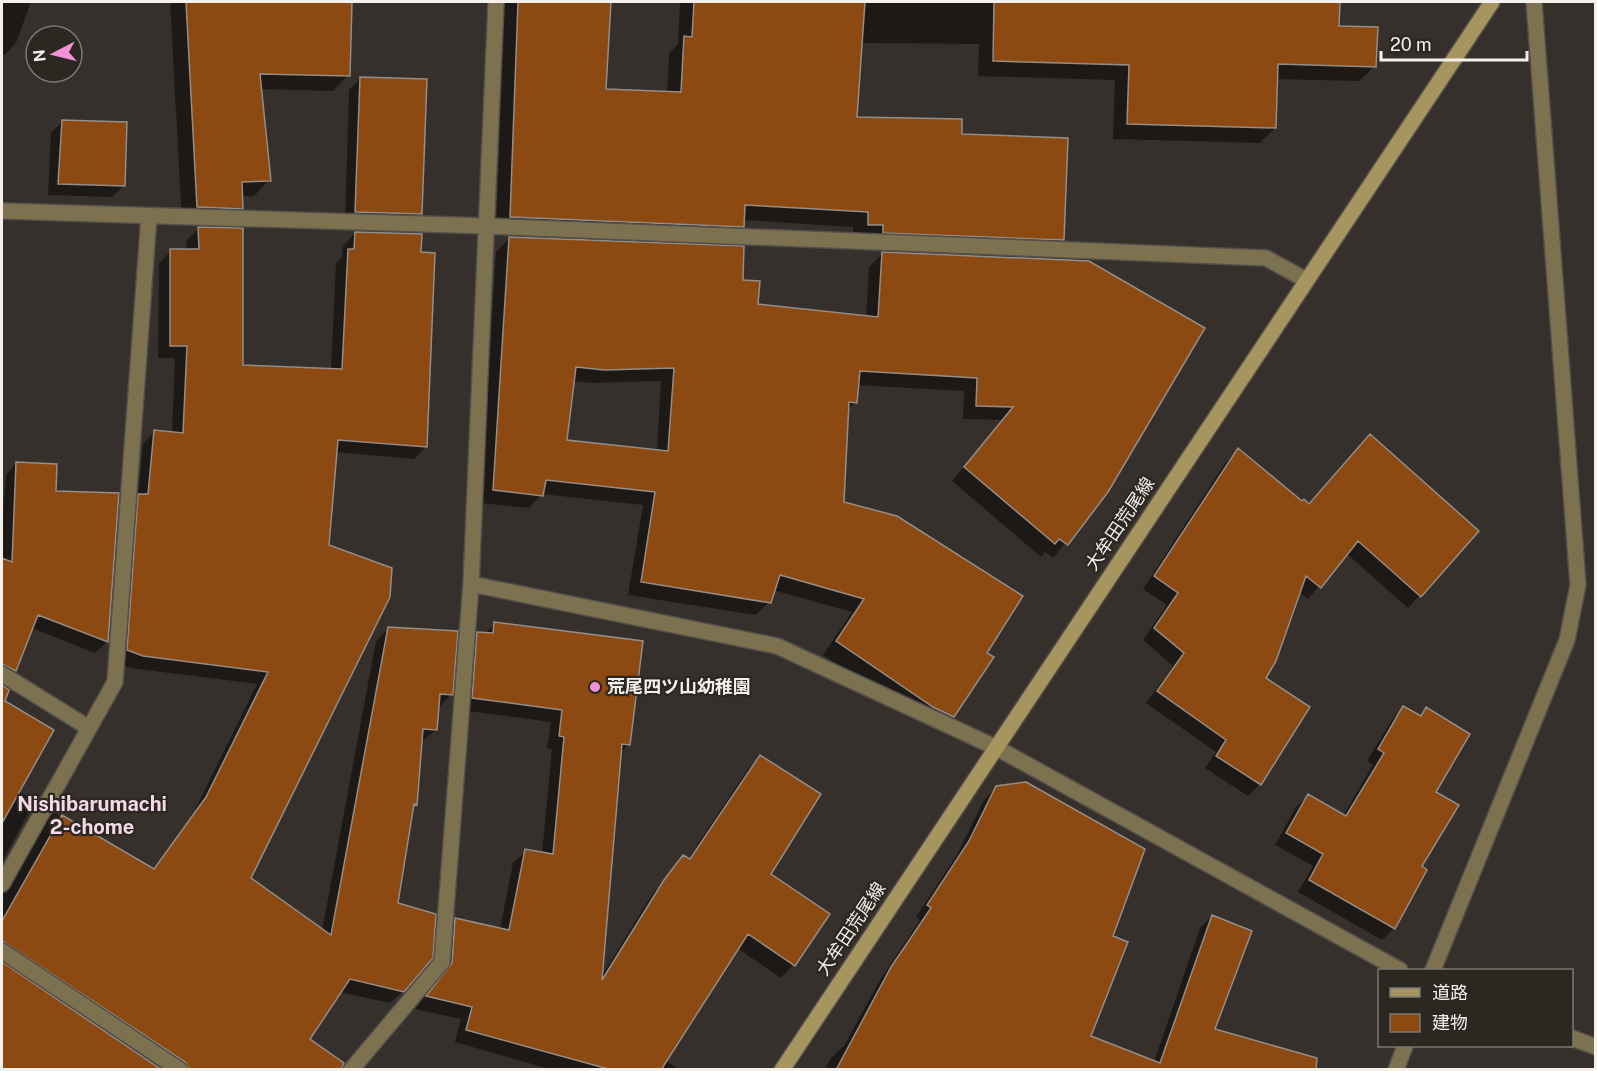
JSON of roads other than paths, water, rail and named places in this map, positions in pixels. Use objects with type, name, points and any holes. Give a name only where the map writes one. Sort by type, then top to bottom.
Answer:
[{"type":"main road","name":"大牟田荒尾線","points":[[782,1070],[1491,2]]},
{"type":"street","points":[[351,1070],[442,962],[471,584],[496,2]]},
{"type":"street","points":[[1433,969],[1568,640],[1578,585],[1533,2]]},
{"type":"street","points":[[2,211],[486,226],[1266,258],[1306,280]]},
{"type":"street","points":[[2,884],[115,682],[148,216]]},
{"type":"street","points":[[471,584],[777,646],[995,747],[1398,969]]},
{"type":"street","points":[[2,674],[89,728]]},
{"type":"street","points":[[2,951],[180,1070]]},
{"type":"street","points":[[1573,1038],[1596,1047]]},
{"type":"street","points":[[1396,1070],[1405,1047]]},
{"type":"place","name":"荒尾四ツ山幼稚園","points":[[595,687]]},
{"type":"district","name":"Nishibarumachi 2-chome","points":[[92,816]]}]
